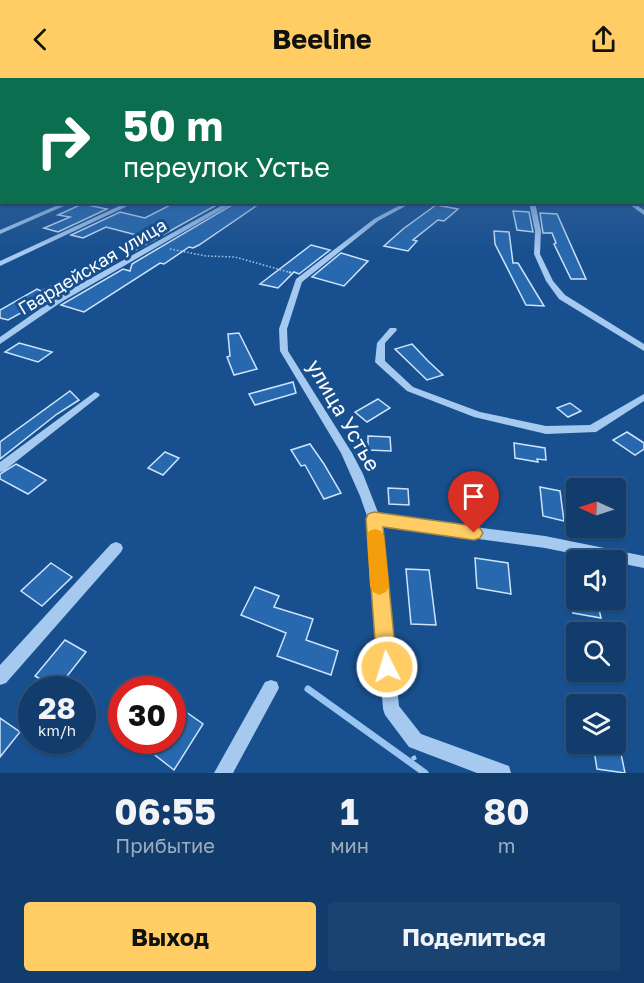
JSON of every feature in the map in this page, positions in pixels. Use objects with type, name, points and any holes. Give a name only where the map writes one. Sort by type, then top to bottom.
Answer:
[{"type":"street","points":[[0,232],[66,204]]},
{"type":"street","points":[[0,264],[130,204]]},
{"type":"street","name":"Гвардейская улица","points":[[0,341],[60,299],[229,204]]},
{"type":"street","name":"улица Устье","points":[[407,204],[376,220],[302,276],[283,329],[284,351],[353,461],[374,519],[391,709],[415,741],[502,773]]},
{"type":"street","points":[[532,204],[538,231],[537,254],[550,281],[562,297],[644,348]]},
{"type":"street","points":[[631,204],[644,213]]},
{"type":"street","points":[[393,330],[381,343],[380,362],[410,389],[478,415],[546,430],[592,429],[644,397]]},
{"type":"street","points":[[0,468],[95,395]]},
{"type":"street","points":[[374,519],[545,542],[644,562]]},
{"type":"street","points":[[0,677],[116,548]]},
{"type":"street","points":[[223,773],[271,688]]},
{"type":"path","points":[[153,246],[206,256],[236,257],[302,276]]},
{"type":"building","points":[[82,204],[107,209],[58,232],[44,228],[70,217],[58,215]]},
{"type":"building","points":[[172,204],[218,204],[134,251],[124,248],[144,237],[106,227],[83,238],[71,235],[120,212],[145,218]]},
{"type":"building","points":[[234,204],[259,204],[199,245],[189,247],[164,264],[160,263],[84,312],[61,305],[123,269],[130,271],[132,264]]},
{"type":"building","points":[[436,205],[458,209],[444,221],[438,220],[413,240],[417,241],[408,251],[384,246],[403,229]]},
{"type":"building","points":[[513,211],[529,212],[533,232],[517,230]]},
{"type":"building","points":[[540,213],[557,214],[586,279],[571,279],[554,244],[556,243],[552,233],[543,233]]},
{"type":"building","points":[[494,231],[509,232],[513,263],[518,263],[544,306],[526,305],[495,244]]},
{"type":"building","points":[[311,245],[330,250],[299,274],[294,272],[278,288],[260,284]]},
{"type":"building","points":[[341,253],[368,261],[344,286],[312,277]]},
{"type":"building","points":[[96,264],[108,266],[8,320],[0,318],[0,310],[37,289],[41,291]]},
{"type":"building","points":[[239,333],[257,369],[234,375],[227,357],[230,356],[228,334]]},
{"type":"building","points":[[19,343],[52,352],[38,362],[5,352]]},
{"type":"building","points":[[412,344],[443,375],[427,380],[395,349]]},
{"type":"building","points":[[293,382],[296,393],[255,405],[249,394]]},
{"type":"building","points":[[70,391],[79,400],[57,414],[0,459],[0,442]]},
{"type":"building","points":[[378,399],[390,408],[367,422],[355,412]]},
{"type":"building","points":[[570,403],[581,411],[568,417],[557,408]]},
{"type":"building","points":[[627,432],[644,443],[644,449],[635,455],[613,440]]},
{"type":"building","points":[[368,436],[390,437],[391,451],[368,450]]},
{"type":"building","points":[[514,443],[545,448],[546,460],[537,459],[538,462],[515,458]]},
{"type":"building","points":[[310,444],[341,493],[324,499],[305,465],[301,466],[291,450]]},
{"type":"building","points":[[165,452],[179,458],[163,475],[148,468]]},
{"type":"building","points":[[16,464],[46,480],[28,494],[0,479],[0,474]]},
{"type":"building","points":[[540,487],[560,491],[564,521],[543,516]]},
{"type":"building","points":[[388,488],[408,489],[409,505],[389,504]]},
{"type":"building","points":[[460,490],[486,492],[489,511],[463,509]]},
{"type":"building","points":[[475,558],[508,563],[511,594],[477,588]]},
{"type":"building","points":[[51,563],[72,577],[42,606],[21,591]]},
{"type":"building","points":[[406,569],[429,570],[436,625],[411,624]]},
{"type":"building","points":[[255,587],[279,596],[274,607],[313,619],[306,640],[338,651],[331,675],[277,656],[286,633],[241,615]]},
{"type":"building","points":[[572,610],[599,610],[601,618],[573,613]]},
{"type":"building","points":[[65,640],[86,652],[67,676],[35,676]]},
{"type":"building","points":[[186,712],[203,724],[186,751]]},
{"type":"building","points":[[0,718],[18,731],[18,734],[0,757]]},
{"type":"building","points":[[154,754],[184,754],[174,770]]},
{"type":"building","points":[[595,754],[621,754],[625,773],[597,769]]},
{"type":"waterway","points":[[308,689],[425,773]]},
{"type":"slow traffic","points":[[375,536],[379,586]]},
{"type":"route","points":[[387,667],[374,519],[474,533]]}]
